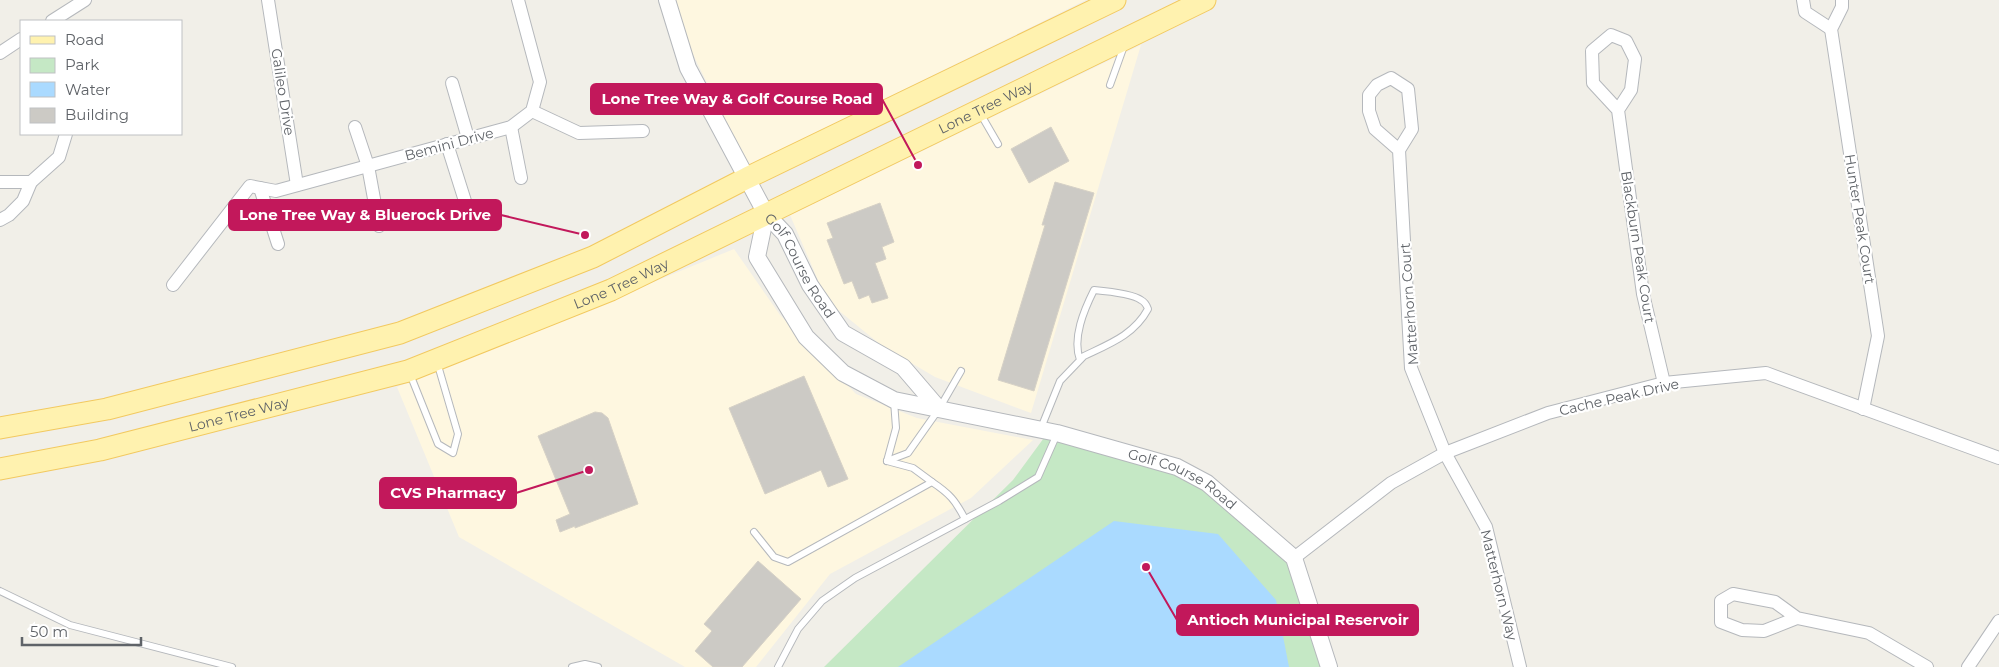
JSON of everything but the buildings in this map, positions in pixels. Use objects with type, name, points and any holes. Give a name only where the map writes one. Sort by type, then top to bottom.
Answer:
[{"type":"main road","points":[[0,428],[107,408],[400,333],[593,257],[747,178],[1115,0]]},
{"type":"main road","name":"Lone Tree Way","points":[[0,469],[100,450],[408,371],[612,290],[1205,0]]},
{"type":"street","points":[[56,20],[74,15],[85,0]]},
{"type":"street","name":"Galileo Drive","points":[[268,0],[298,185]]},
{"type":"street","points":[[518,0],[540,82],[532,111],[579,133],[643,131]]},
{"type":"street","points":[[667,0],[688,68],[766,214]]},
{"type":"street","points":[[1803,0],[1805,12],[1831,29],[1842,7],[1842,0]]},
{"type":"street","name":"Hunter Peak Court","points":[[1831,29],[1878,336],[1863,409]]},
{"type":"street","points":[[1611,35],[1626,41],[1635,59],[1631,90],[1618,110],[1593,83],[1592,51],[1611,35]]},
{"type":"street","points":[[0,53],[20,40]]},
{"type":"street","points":[[1391,78],[1408,88],[1409,96],[1412,129],[1399,150],[1375,130],[1369,111],[1369,95],[1376,85],[1391,78]]},
{"type":"street","points":[[452,83],[468,138]]},
{"type":"street","name":"Blackburn Peak Court","points":[[1618,110],[1643,294],[1664,383]]},
{"type":"street","name":"Bemini Drive","points":[[255,187],[276,191],[368,166],[510,127],[532,111]]},
{"type":"street","points":[[355,126],[368,166],[380,226]]},
{"type":"street","points":[[510,127],[521,178]]},
{"type":"street","points":[[0,220],[9,215],[23,201],[31,182],[59,157],[66,135]]},
{"type":"street","points":[[447,144],[471,220]]},
{"type":"street","name":"Matterhorn Court","points":[[1399,150],[1411,368],[1445,453]]},
{"type":"street","points":[[0,182],[31,182]]},
{"type":"street","points":[[173,285],[255,187],[278,244]]},
{"type":"street","name":"Golf Course Road","points":[[766,214],[757,257],[806,337],[843,373],[894,400],[1057,433],[1177,467],[1207,483],[1294,558]]},
{"type":"street","name":"Golf Course Road","points":[[766,214],[785,234],[810,285],[843,333],[903,367],[939,409]]},
{"type":"street","name":"Cache Peak Drive","points":[[1294,558],[1391,484],[1445,453],[1548,413],[1664,383],[1766,373],[1999,458]]},
{"type":"street","name":"Matterhorn Way","points":[[1445,453],[1486,527],[1520,667]]},
{"type":"street","points":[[1294,558],[1329,667]]},
{"type":"street","points":[[1797,618],[1764,631],[1742,630],[1721,622],[1721,601],[1733,594],[1775,602],[1797,618],[1869,633],[1927,667]]},
{"type":"street","points":[[1968,667],[1999,621]]},
{"type":"lane","points":[[1110,84],[1127,38]]},
{"type":"lane","points":[[978,110],[998,144]]},
{"type":"lane","points":[[1040,429],[1060,381],[1084,356],[1124,336],[1142,322],[1148,310],[1146,304],[1140,299],[1104,290],[1094,290],[1080,325],[1077,351],[1080,360]]},
{"type":"lane","points":[[408,371],[438,444],[453,453],[458,434],[436,359]]},
{"type":"lane","points":[[887,461],[908,453],[939,409],[961,370]]},
{"type":"lane","points":[[887,461],[896,428],[894,400]]},
{"type":"lane","points":[[778,667],[798,629],[822,601],[855,578],[1038,477],[1057,433]]},
{"type":"lane","points":[[887,461],[913,468],[949,493],[965,519]]},
{"type":"lane","points":[[754,532],[774,557],[788,562],[932,482]]},
{"type":"lane","points":[[0,591],[70,625],[232,667]]},
{"type":"lane","points":[[572,667],[585,664],[598,667]]},
{"type":"shaded area","points":[[675,0],[1086,0],[748,166],[681,30]]},
{"type":"shaded area","points":[[1141,45],[1031,413],[935,377],[881,345],[827,301],[790,215]]},
{"type":"shaded area","points":[[734,249],[780,315],[856,394],[917,418],[1033,440],[971,498],[830,574],[756,667],[685,667],[459,537],[397,387]]},
{"type":"green space","points":[[1049,431],[1177,467],[1294,558],[1329,667],[824,667],[1013,480]]},
{"type":"water","points":[[1114,521],[1218,534],[1276,600],[1289,667],[898,667]]},
{"type":"place","name":"Lone Tree Way & Golf Course Road","points":[[918,165]]},
{"type":"place","name":"Lone Tree Way & Bluerock Drive","points":[[585,235]]},
{"type":"place","name":"CVS Pharmacy","points":[[589,470]]},
{"type":"place","name":"Antioch Municipal Reservoir","points":[[1146,567]]}]
